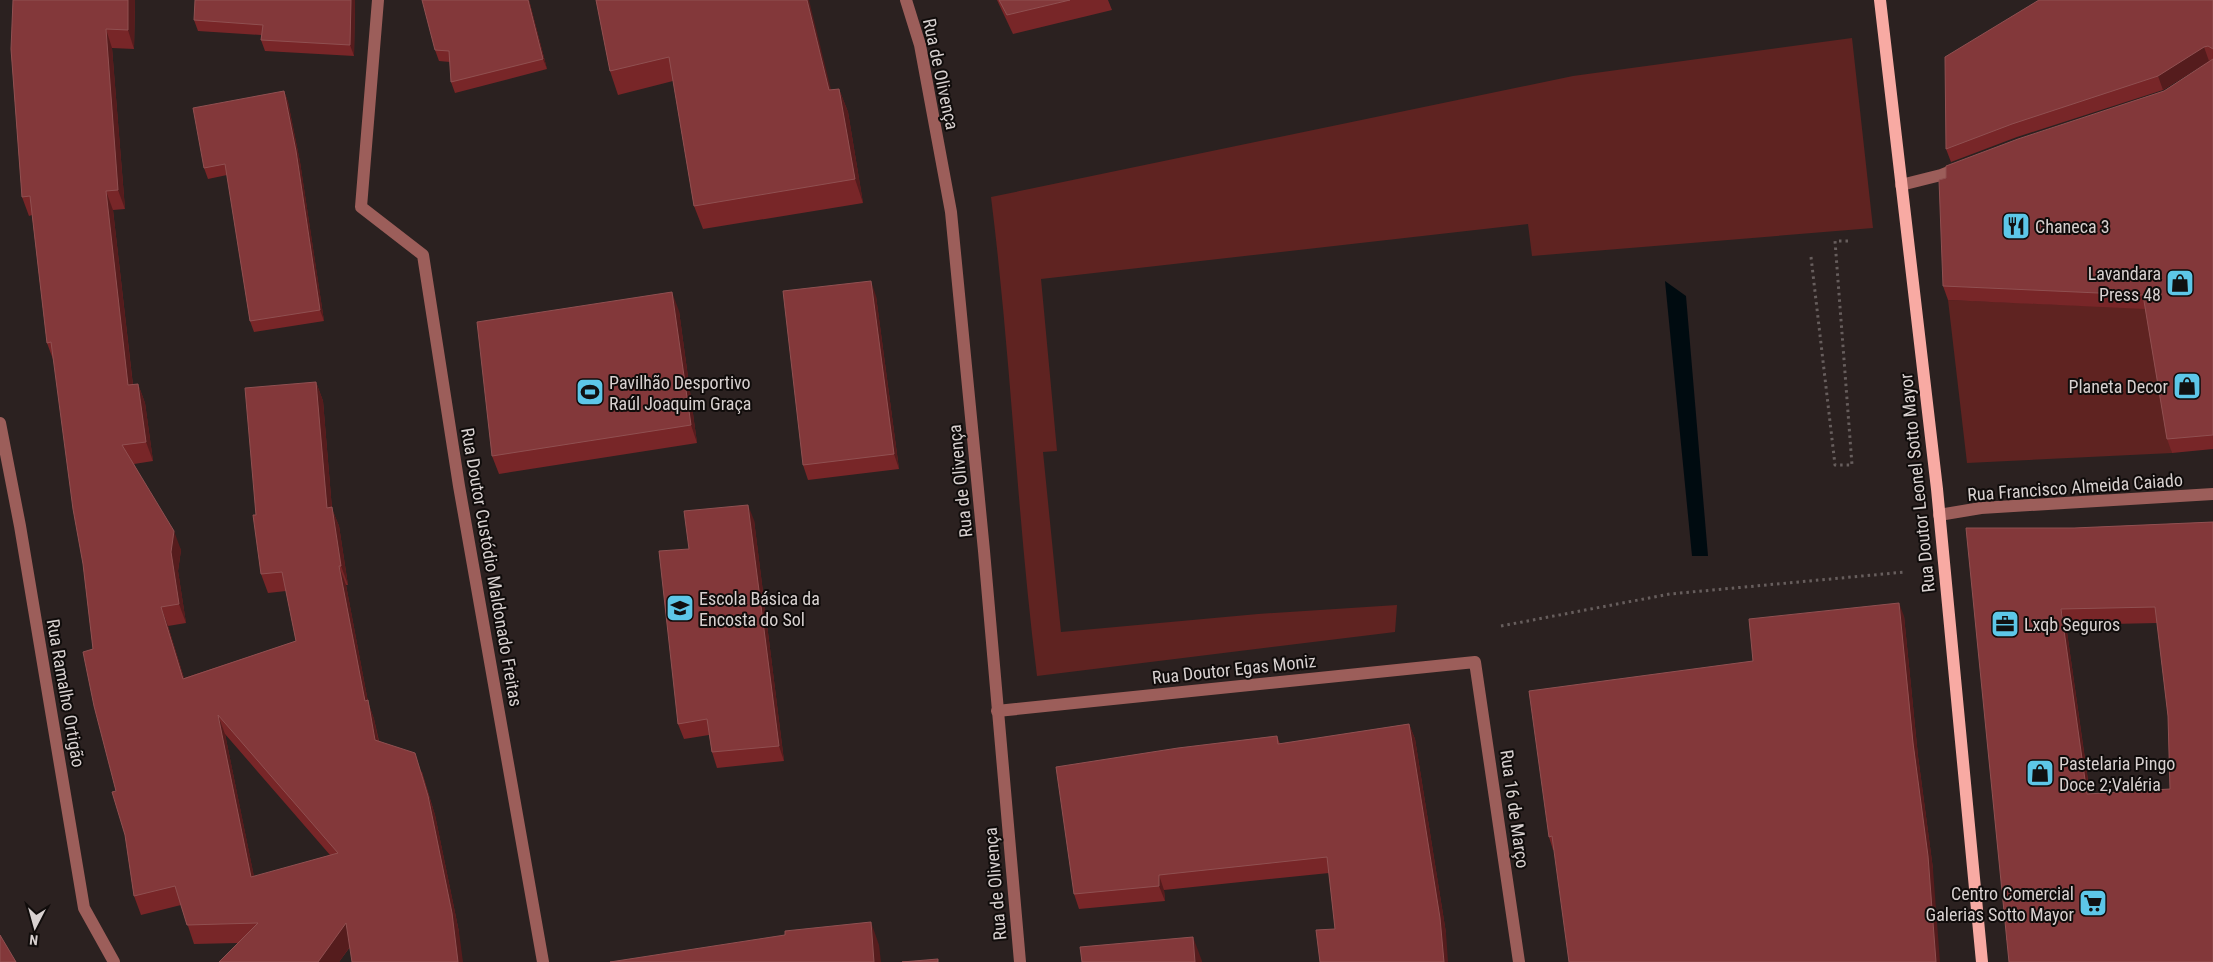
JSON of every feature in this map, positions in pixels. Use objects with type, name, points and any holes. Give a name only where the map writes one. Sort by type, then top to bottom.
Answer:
[{"type":"main road","name":"Rua Doutor Leonel Sotto Mayor","points":[[1880,0],[1939,515],[1982,962]]},
{"type":"street","name":"Rua Doutor Custódio Maldonado Freitas","points":[[378,0],[361,207],[423,255],[461,496],[543,962]]},
{"type":"street","name":"Rua de Olivença","points":[[906,0],[920,45],[951,212],[984,551],[1020,962]]},
{"type":"street","points":[[1901,185],[1941,175],[1976,162]]},
{"type":"street","name":"Rua Ramalho Ortigão","points":[[0,424],[20,526],[84,908],[114,962]]},
{"type":"street","name":"Rua Francisco Almeida Caiado","points":[[1939,515],[1981,508],[2213,494]]},
{"type":"street","name":"Rua Doutor Egas Moniz","points":[[997,711],[1475,662]]},
{"type":"street","name":"Rua 16 de Março","points":[[1475,662],[1519,962]]},
{"type":"path","points":[[1811,257],[1835,466],[1852,464],[1835,241],[1851,241]]},
{"type":"path","points":[[1501,626],[1670,594],[1906,572]]},
{"type":"shaded area","points":[[1852,38],[1873,228],[1532,256],[1528,224],[1041,279],[1057,451],[1043,452],[1061,632],[1258,614],[1397,605],[1395,632],[1037,676],[991,197],[1573,76]]},
{"type":"shaded area","points":[[1665,281],[1686,296],[1708,556],[1692,556]]},
{"type":"shaded area","points":[[2146,299],[2172,453],[1967,463],[1948,300],[2095,306]]},
{"type":"building","points":[[13,0],[128,0],[128,30],[106,29],[118,190],[106,191],[128,385],[138,384],[146,442],[122,445],[174,531],[171,552],[179,604],[161,607],[183,679],[296,641],[282,572],[261,574],[253,515],[256,515],[245,388],[316,382],[327,508],[332,507],[341,566],[339,566],[365,701],[368,700],[375,740],[415,753],[428,796],[452,913],[458,962],[352,962],[346,923],[318,962],[219,962],[258,923],[187,925],[175,886],[134,896],[125,835],[112,792],[116,791],[94,706],[83,652],[93,649],[83,564],[73,509],[51,342],[47,343],[30,196],[22,197],[11,49]],"holes":[[[218,715],[338,853],[251,877]]]},
{"type":"building","points":[[195,0],[351,0],[350,45],[261,40],[263,25],[194,20]]},
{"type":"building","points":[[422,0],[528,0],[543,59],[451,82],[449,51],[435,50]]},
{"type":"building","points":[[596,0],[807,0],[829,90],[839,89],[855,179],[694,206],[669,57],[610,71]]},
{"type":"building","points":[[999,0],[1070,0],[1007,15]]},
{"type":"building","points":[[2039,0],[2213,0],[2213,49],[2208,46],[2204,47],[2158,76],[2012,124],[1946,149],[1945,57]]},
{"type":"building","points":[[2213,59],[2213,435],[2167,439],[2143,295],[1943,286],[1939,180],[1946,178],[1946,166],[2018,139],[2164,91]]},
{"type":"building","points":[[284,91],[296,151],[320,310],[250,321],[225,164],[204,168],[193,108]]},
{"type":"building","points":[[871,281],[894,454],[803,465],[783,291]]},
{"type":"building","name":"Pavilhão Desportivo Raúl Joaquim Graça","points":[[672,292],[691,425],[492,456],[477,322]]},
{"type":"building","points":[[748,505],[779,746],[712,752],[707,719],[678,724],[659,551],[689,549],[684,511]]},
{"type":"building","points":[[2213,522],[2213,962],[2009,962],[1966,528],[2074,528]],"holes":[[[2155,607],[2168,716],[2170,789],[2087,794],[2061,609]]]},
{"type":"building","points":[[1899,603],[1913,743],[1928,856],[1936,962],[1569,962],[1552,836],[1549,837],[1529,691],[1753,661],[1749,619]]},
{"type":"building","points":[[1409,724],[1440,918],[1444,962],[1320,962],[1316,930],[1335,929],[1327,857],[1159,875],[1159,886],[1074,894],[1056,767],[1178,748],[1277,736],[1278,744]]},
{"type":"building","points":[[871,922],[874,962],[610,962],[785,935],[785,931]]},
{"type":"building","points":[[0,935],[16,962],[0,962]]},
{"type":"building","points":[[1193,937],[1195,962],[1082,962],[1080,947]]},
{"type":"building","points":[[938,959],[938,962],[902,962]]},
{"type":"place","name":"Chaneca 3","points":[[2016,226]]},
{"type":"place","name":"Lavandara Press 48","points":[[2180,283]]},
{"type":"place","name":"Planeta Decor","points":[[2187,386]]},
{"type":"place","name":"Pavilhão Desportivo Raúl Joaquim Graça","points":[[590,392]]},
{"type":"place","name":"Escola Básica da Encosta do Sol","points":[[680,608]]},
{"type":"place","name":"Lxqb Seguros","points":[[2005,624]]},
{"type":"place","name":"Pastelaria Pingo Doce 2;Valéria","points":[[2040,773]]},
{"type":"place","name":"Centro Comercial Galerias Sotto Mayor","points":[[2093,903]]}]
